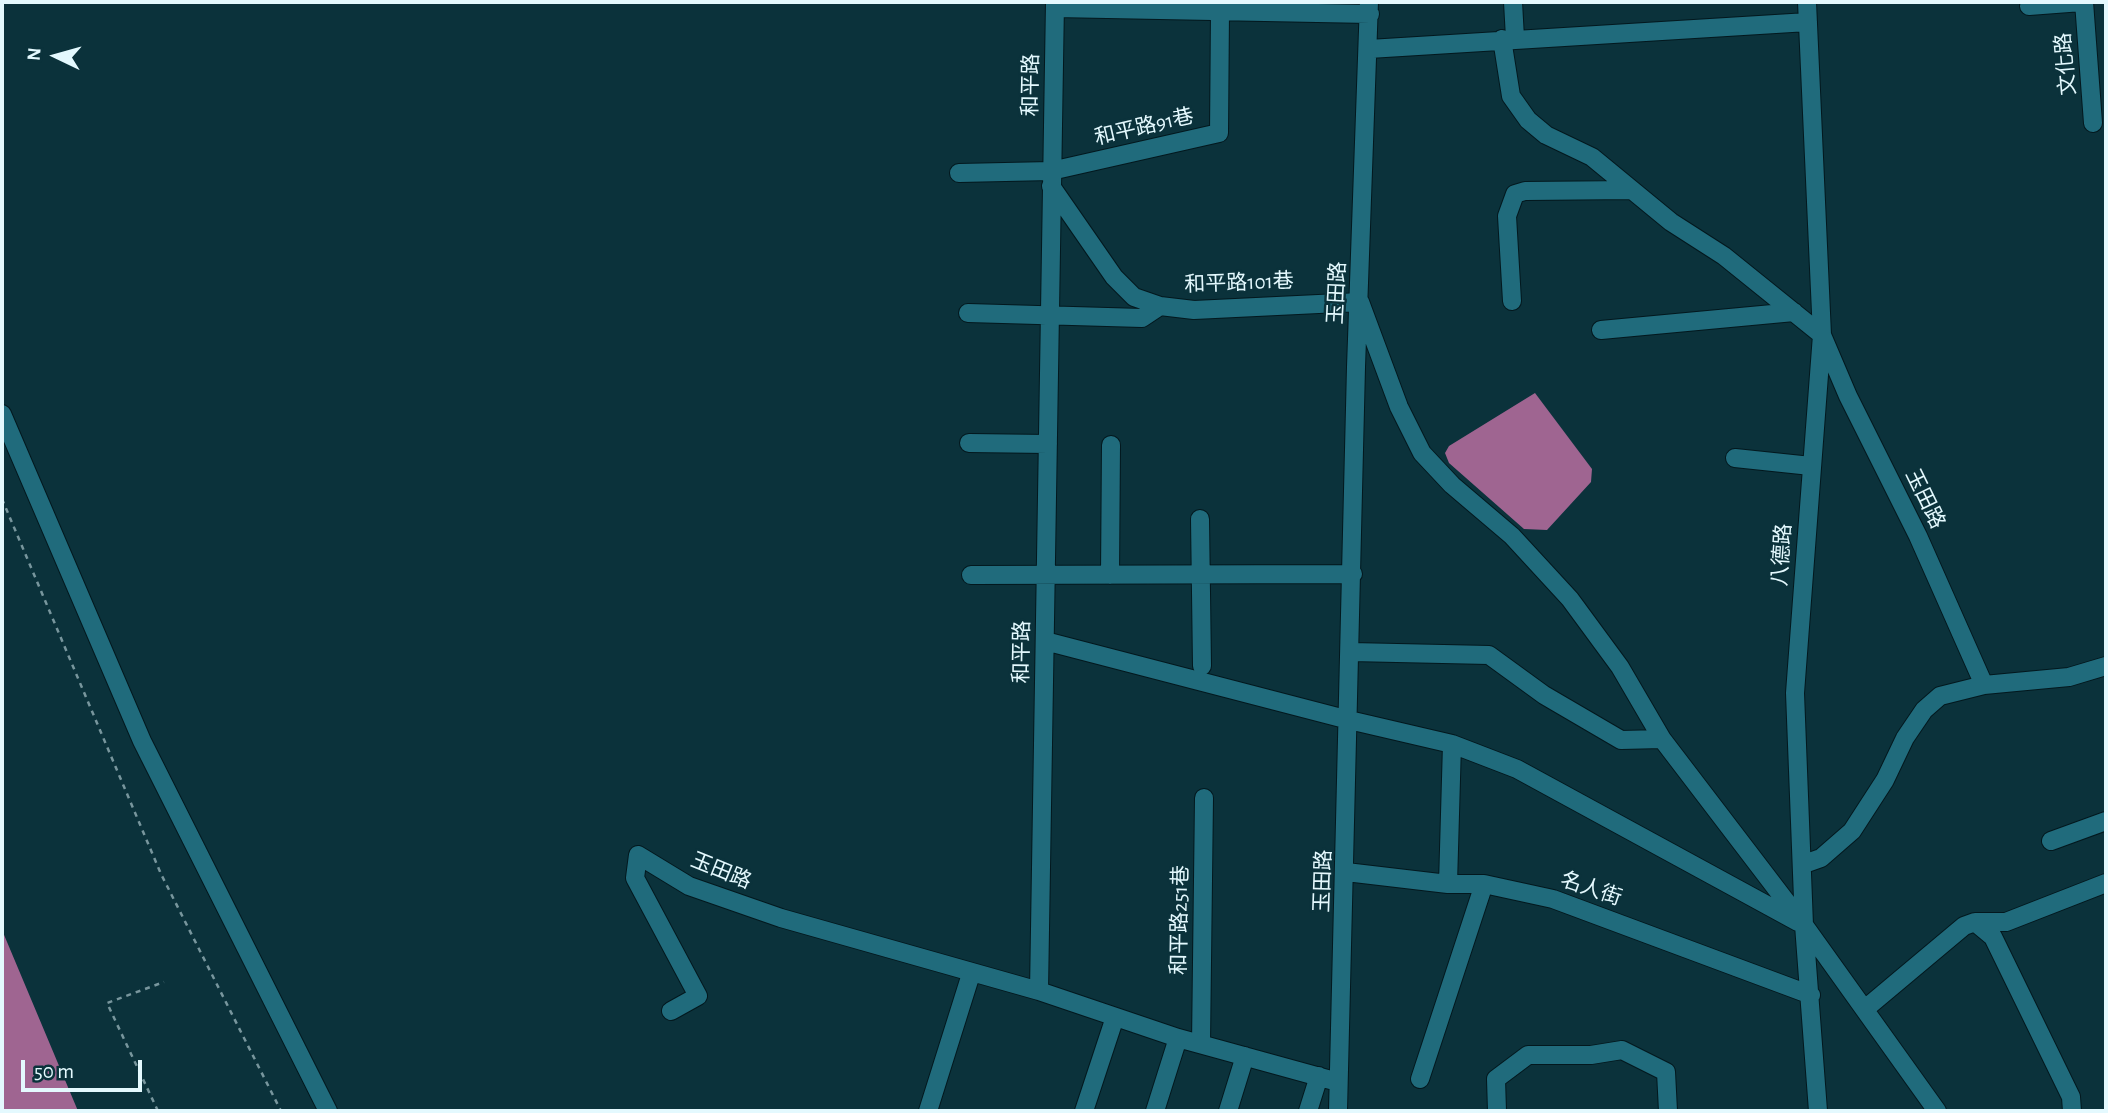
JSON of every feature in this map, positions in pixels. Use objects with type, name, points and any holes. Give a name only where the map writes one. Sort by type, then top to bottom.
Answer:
[{"type":"street","points":[[1513,2],[1508,38],[1511,96],[1528,120],[1546,135],[1592,157],[1671,222],[1724,256],[1822,335]]},
{"type":"street","name":"八德路","points":[[1807,2],[1822,335],[1795,693],[1804,863],[1804,925],[1818,1111]]},
{"type":"street","name":"文化路","points":[[2029,6],[2083,2],[2094,123]]},
{"type":"street","name":"玉田路","points":[[1055,5],[1220,12],[1370,8],[1338,1111]]},
{"type":"street","name":"和平路","points":[[1039,991],[1055,5]]},
{"type":"street","name":"和平路91巷","points":[[959,173],[1051,179],[1219,133],[1220,12]]},
{"type":"street","points":[[1369,50],[1508,38],[1808,22]]},
{"type":"street","name":"和平路101巷","points":[[1051,179],[1114,277],[1134,297],[1160,306],[1195,310],[1360,302]]},
{"type":"street","points":[[1512,301],[1507,216],[1515,194],[1525,191],[1632,190]]},
{"type":"street","points":[[1360,302],[1399,407],[1422,453],[1452,485],[1512,536],[1570,599],[1620,667],[1662,739],[1804,925],[1937,1111]]},
{"type":"street","points":[[968,313],[1142,318],[1160,306]]},
{"type":"street","points":[[1601,330],[1794,312]]},
{"type":"street","name":"玉田路","points":[[1822,335],[1848,396],[1918,536],[1984,685]]},
{"type":"street","points":[[2,414],[142,741],[328,1111]]},
{"type":"street","points":[[969,443],[1048,444]]},
{"type":"street","points":[[1110,575],[1111,445]]},
{"type":"street","points":[[1735,458],[1811,466]]},
{"type":"street","points":[[1200,519],[1202,666]]},
{"type":"street","points":[[971,575],[1046,573],[1201,577],[1353,574]]},
{"type":"street","points":[[1045,641],[1452,744],[1517,769],[1804,925]]},
{"type":"street","points":[[1351,652],[1489,655],[1544,695],[1621,740],[1662,739]]},
{"type":"street","points":[[1804,863],[1821,858],[1852,831],[1924,710],[1940,696],[1984,685],[2069,677],[2106,666]]},
{"type":"street","points":[[1448,884],[1452,744]]},
{"type":"street","name":"和平路251巷","points":[[1201,1044],[1204,797]]},
{"type":"street","points":[[2051,841],[2106,821]]},
{"type":"street","name":"玉田路","points":[[671,1011],[698,996],[635,878],[638,855],[689,886],[721,898],[971,974],[1039,991]]},
{"type":"street","name":"名人街","points":[[1346,872],[1448,884],[1484,884],[1553,899],[1811,995]]},
{"type":"street","points":[[1864,1009],[1964,926],[1975,922],[2007,922],[2106,883]]},
{"type":"street","points":[[1419,1079],[1484,884]]},
{"type":"street","points":[[1975,922],[1993,937],[2071,1097],[2072,1111]]},
{"type":"street","points":[[928,1111],[971,974]]},
{"type":"street","points":[[1039,991],[1178,1038],[1338,1082]]},
{"type":"street","points":[[1084,1111],[1115,1017]]},
{"type":"street","points":[[1155,1111],[1178,1038]]},
{"type":"street","points":[[1497,1111],[1496,1079],[1528,1055],[1591,1055],[1622,1050],[1666,1072],[1668,1111]]},
{"type":"street","points":[[1228,1111],[1245,1056]]},
{"type":"street","points":[[1308,1111],[1319,1076]]},
{"type":"path","points":[[2,499],[161,874],[281,1111]]},
{"type":"path","points":[[158,1111],[107,1003],[164,982]]},
{"type":"shaded area","points":[[1535,393],[1592,469],[1591,482],[1547,530],[1524,529],[1449,463],[1445,453],[1449,446]]},
{"type":"shaded area","points":[[2,930],[78,1111],[2,1111]]}]
